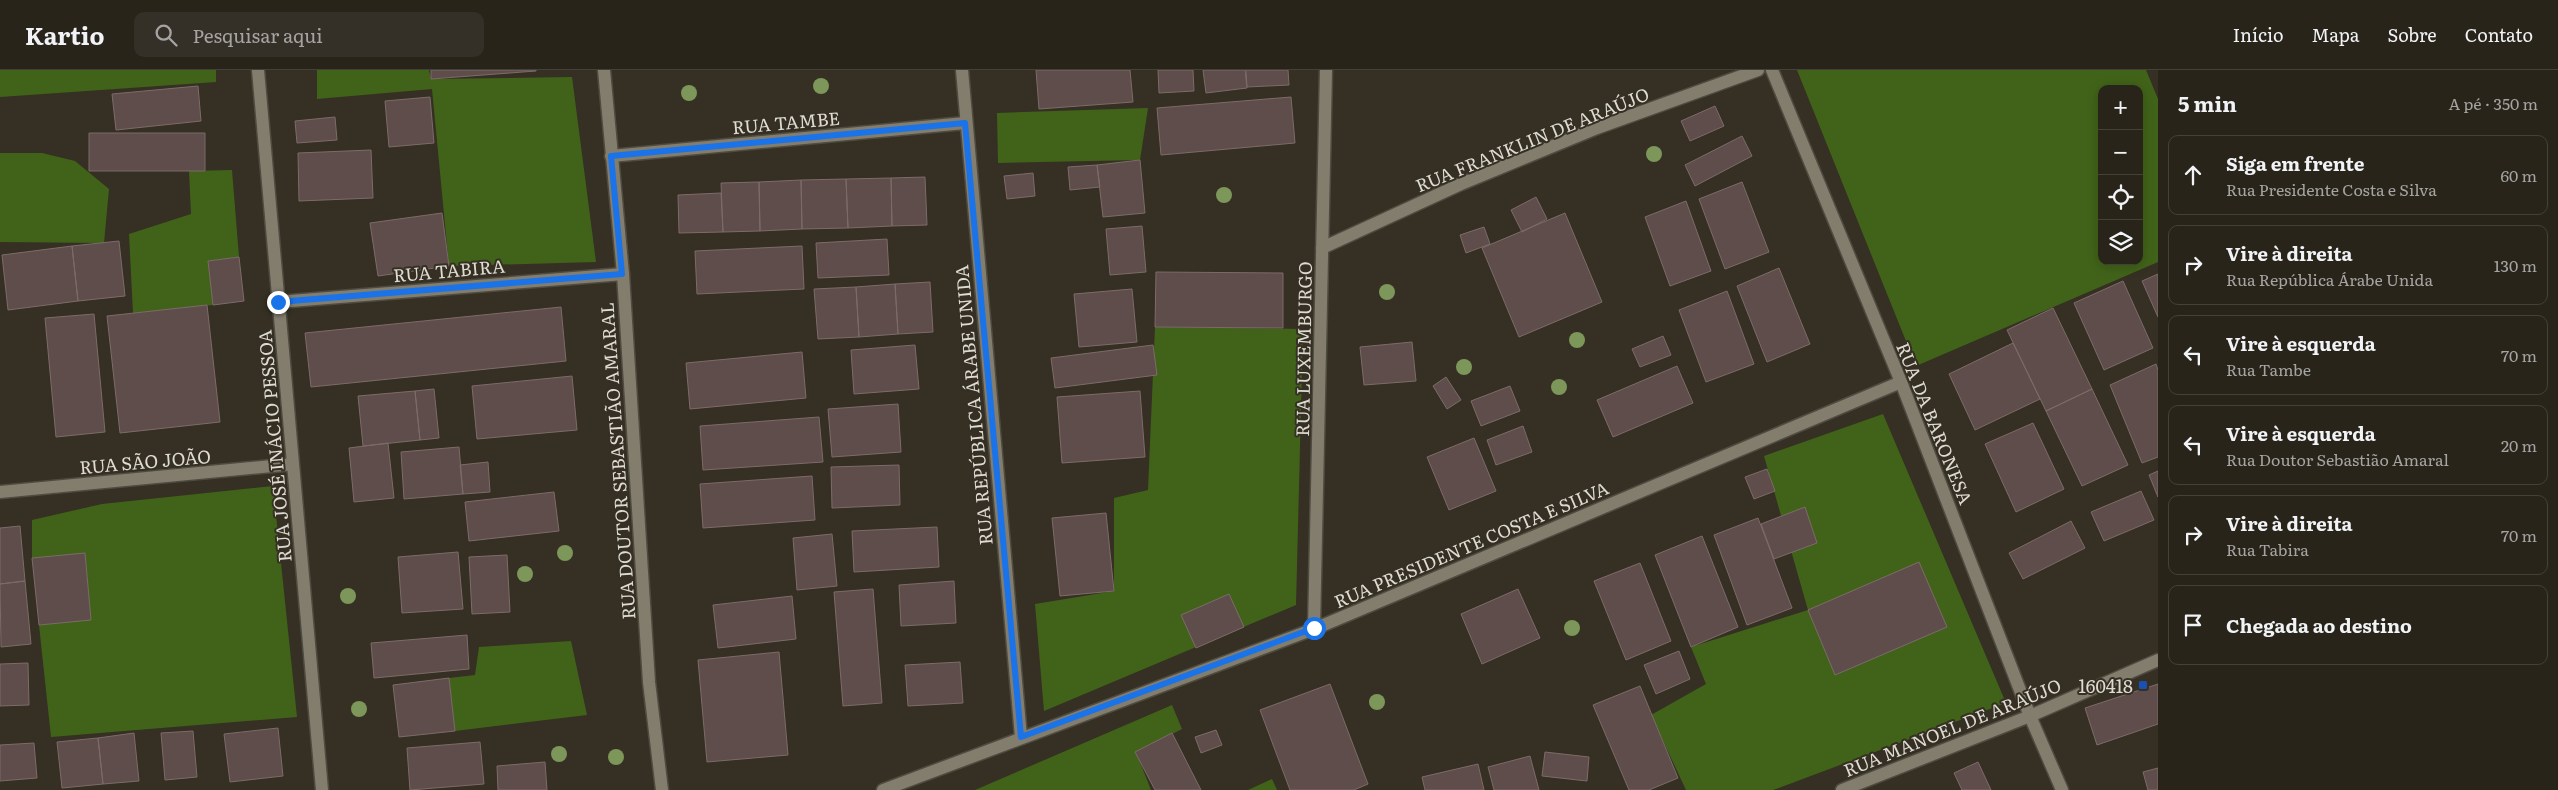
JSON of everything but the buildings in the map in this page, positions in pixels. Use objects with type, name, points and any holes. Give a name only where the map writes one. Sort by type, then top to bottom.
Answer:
[{"type":"street","name":"RUA JOSÉ INÁCIO PESSOA","points":[[258,70],[322,790]]},
{"type":"street","name":"RUA DOUTOR SEBASTIÃO AMARAL","points":[[604,70],[622,274],[649,682],[662,790]]},
{"type":"street","name":"RUA REPÚBLICA ÁRABE UNIDA","points":[[962,70],[965,123],[1021,737]]},
{"type":"street","name":"RUA LUXEMBURGO","points":[[1314,628],[1326,70]]},
{"type":"street","name":"RUA FRANKLIN DE ARAÚJO","points":[[1322,248],[1461,184],[1597,128],[1758,70]]},
{"type":"street","name":"RUA DA BARONESA","points":[[1772,70],[1901,382],[2030,716],[2062,790]]},
{"type":"street","name":"RUA TAMBE","points":[[611,156],[965,123]]},
{"type":"street","name":"RUA TABIRA","points":[[278,302],[622,274]]},
{"type":"street","name":"RUA PRESIDENTE COSTA E SILVA","points":[[883,790],[1314,628],[1901,382]]},
{"type":"street","name":"RUA SÃO JOÃO","points":[[0,492],[293,464]]},
{"type":"street","name":"RUA MANOEL DE ARAÚJO","points":[[1842,790],[2030,716],[2158,660]]},
{"type":"green space","points":[[0,70],[216,70],[216,82],[0,97]]},
{"type":"green space","points":[[317,70],[429,70],[431,79],[572,77],[596,262],[449,266],[432,89],[317,99]]},
{"type":"green space","points":[[1797,70],[2146,70],[2158,99],[2158,262],[1916,366]]},
{"type":"green space","points":[[1148,108],[1140,160],[998,163],[997,113]]},
{"type":"green space","points":[[0,153],[42,153],[75,161],[109,189],[104,243],[0,242]]},
{"type":"green space","points":[[232,170],[239,257],[208,261],[213,305],[133,313],[129,234],[191,214],[189,171]]},
{"type":"green space","points":[[1155,327],[1303,329],[1296,605],[1044,711],[1035,604],[1114,591],[1114,498],[1148,490]]},
{"type":"green space","points":[[1883,414],[2006,703],[1773,790],[1686,790],[1651,715],[1706,684],[1691,647],[1808,610],[1764,456]]},
{"type":"green space","points":[[273,486],[297,717],[51,737],[39,625],[91,619],[85,554],[32,558],[32,520],[102,504]]},
{"type":"green space","points":[[571,641],[587,715],[455,731],[449,678],[475,675],[479,647]]},
{"type":"green space","points":[[1172,705],[1182,729],[1136,752],[1151,790],[975,790]]},
{"type":"green space","points":[[1272,779],[1277,790],[1248,790]]},
{"type":"place","name":"160418","points":[[2143,685]]},
{"type":"route","points":[[278,302],[622,274],[611,156],[965,123],[1021,737],[1314,628]]}]
